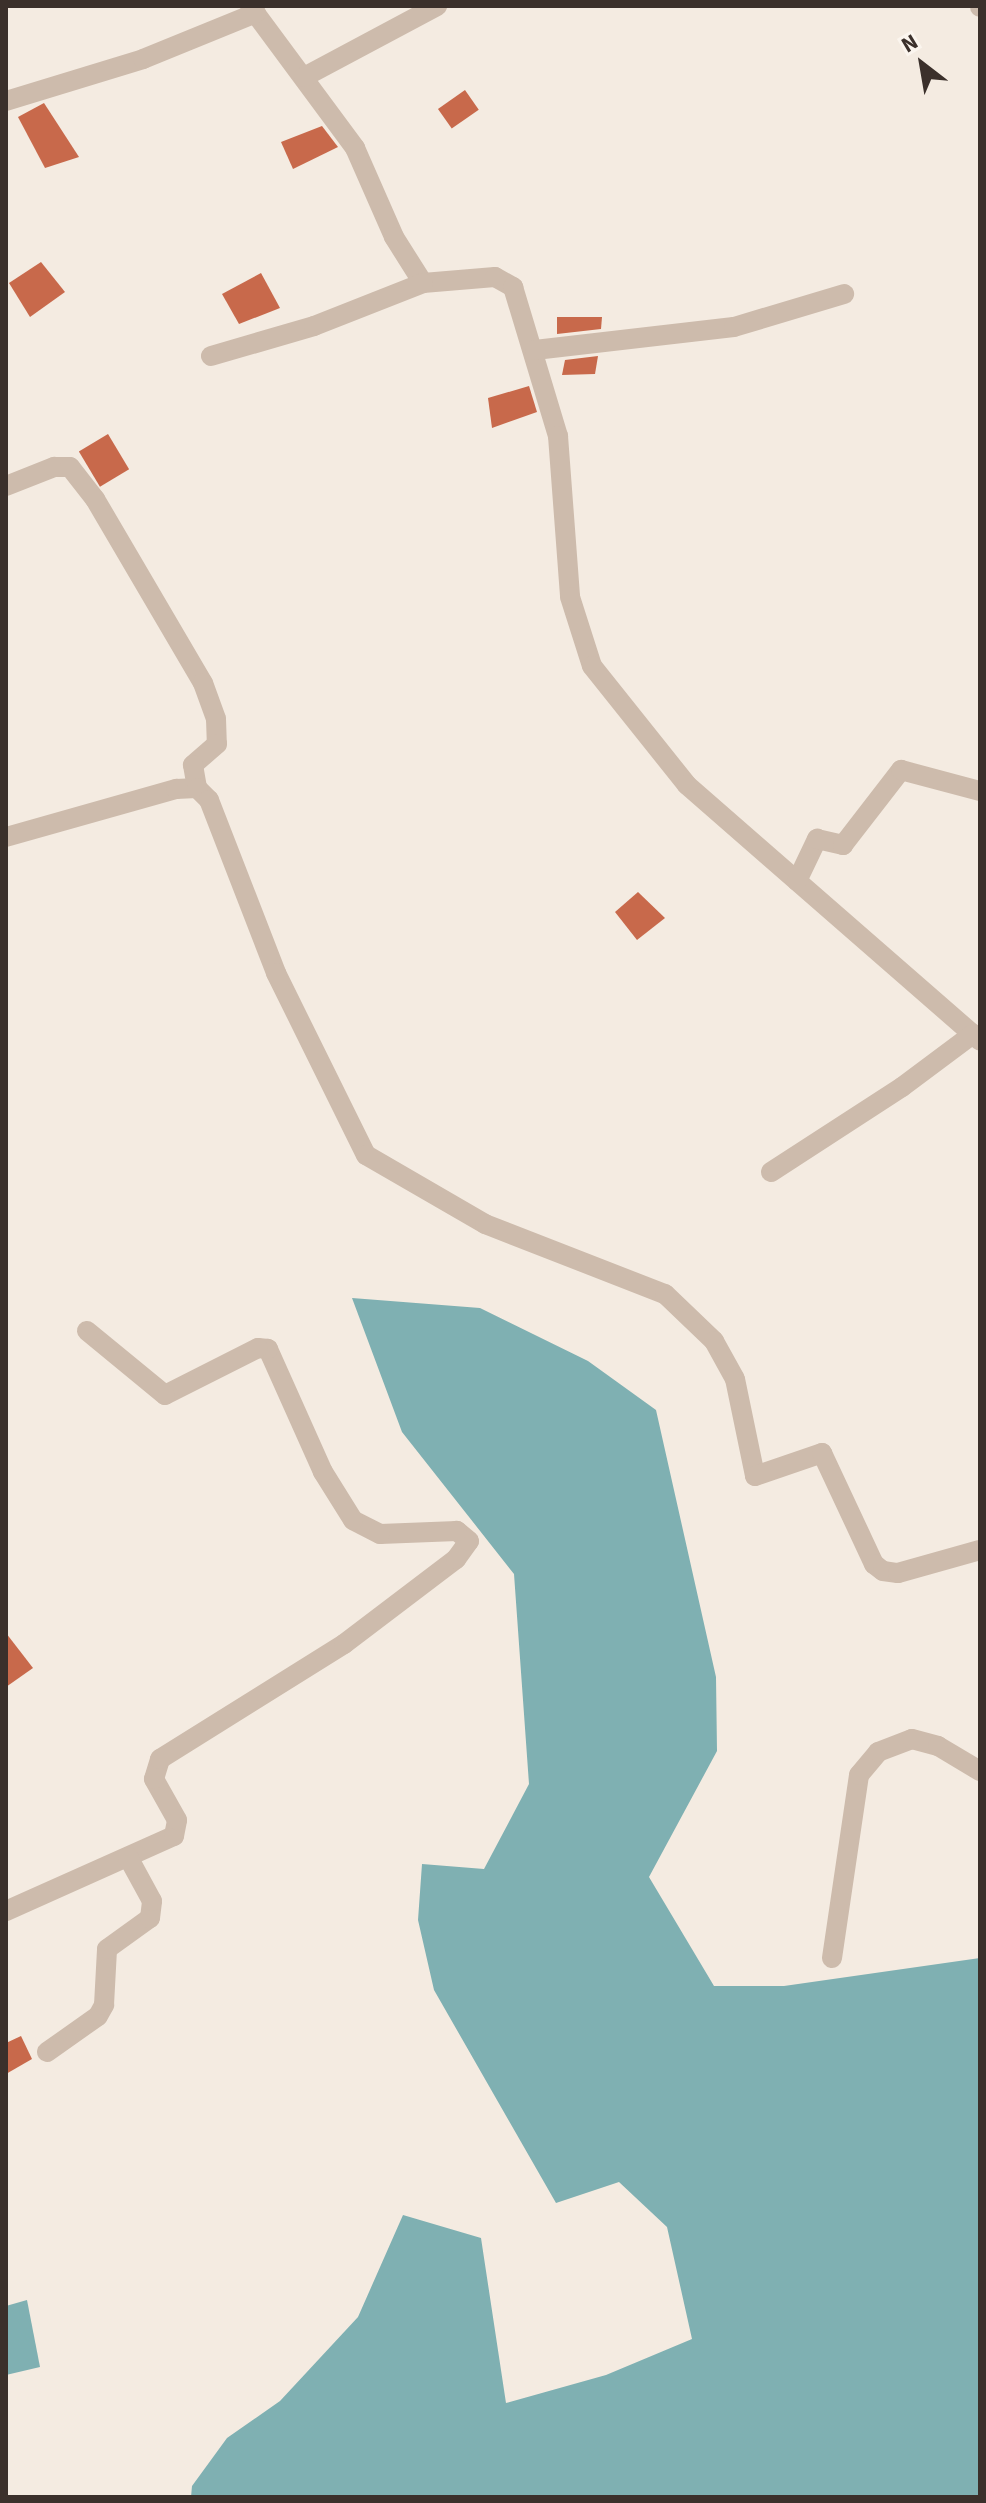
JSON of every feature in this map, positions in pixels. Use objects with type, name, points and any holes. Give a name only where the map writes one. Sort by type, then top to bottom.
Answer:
[{"type":"street","points":[[304,77],[437,6]]},
{"type":"street","points":[[6,101],[143,59],[253,10],[355,148],[394,237],[423,283]]},
{"type":"street","points":[[211,356],[314,326],[423,283],[495,277],[513,287],[535,350],[558,436],[570,597],[592,666],[687,785],[977,1037],[771,1172]]},
{"type":"street","points":[[535,350],[734,327],[844,294]]},
{"type":"street","points":[[6,486],[54,467],[70,467],[95,499],[203,683],[216,719],[217,744],[193,765],[197,788],[209,800],[276,973],[366,1155],[485,1224],[665,1294],[714,1341],[735,1379],[755,1476],[822,1453],[874,1564],[883,1571],[898,1573],[980,1550]]},
{"type":"street","points":[[797,881],[817,839],[843,845],[901,770],[980,791]]},
{"type":"street","points":[[6,837],[176,789],[197,788]]},
{"type":"street","points":[[6,1911],[128,1857],[178,1829],[154,1779],[160,1759],[344,1644],[456,1559],[469,1541],[457,1531],[380,1534],[353,1520],[323,1472],[275,1354],[268,1349],[258,1348],[165,1395],[87,1331]]},
{"type":"street","points":[[832,1958],[859,1775],[878,1752],[912,1739],[938,1746],[980,1771]]},
{"type":"street","points":[[47,2052],[98,2016],[104,2005],[107,1949],[150,1918],[152,1901],[128,1857]]},
{"type":"water","points":[[352,1298],[480,1308],[588,1361],[656,1410],[716,1677],[717,1751],[649,1877],[714,1986],[784,1986],[980,1958],[980,2497],[191,2497],[192,2486],[227,2438],[280,2401],[358,2317],[403,2215],[481,2238],[506,2403],[606,2375],[692,2339],[667,2227],[619,2182],[556,2203],[434,1990],[418,1920],[422,1864],[484,1869],[529,1784],[514,1574],[402,1432]]},
{"type":"water","points":[[27,2300],[40,2367],[6,2375],[6,2306]]},
{"type":"building","points":[[465,90],[479,110],[452,129],[438,109]]},
{"type":"building","points":[[44,103],[79,157],[45,168],[18,117]]},
{"type":"building","points":[[322,126],[338,147],[293,169],[281,142]]},
{"type":"building","points":[[41,262],[65,292],[30,317],[9,283]]},
{"type":"building","points":[[261,273],[280,308],[239,324],[222,294]]},
{"type":"building","points":[[557,317],[602,317],[601,329],[557,334]]},
{"type":"building","points":[[598,356],[595,374],[562,375],[565,360]]},
{"type":"building","points":[[529,386],[537,412],[492,428],[488,398]]},
{"type":"building","points":[[108,434],[129,469],[100,487],[79,452]]},
{"type":"building","points":[[638,892],[665,918],[637,940],[615,912]]},
{"type":"building","points":[[6,1633],[33,1668],[6,1687]]},
{"type":"building","points":[[21,2036],[32,2059],[6,2074],[6,2043]]}]
